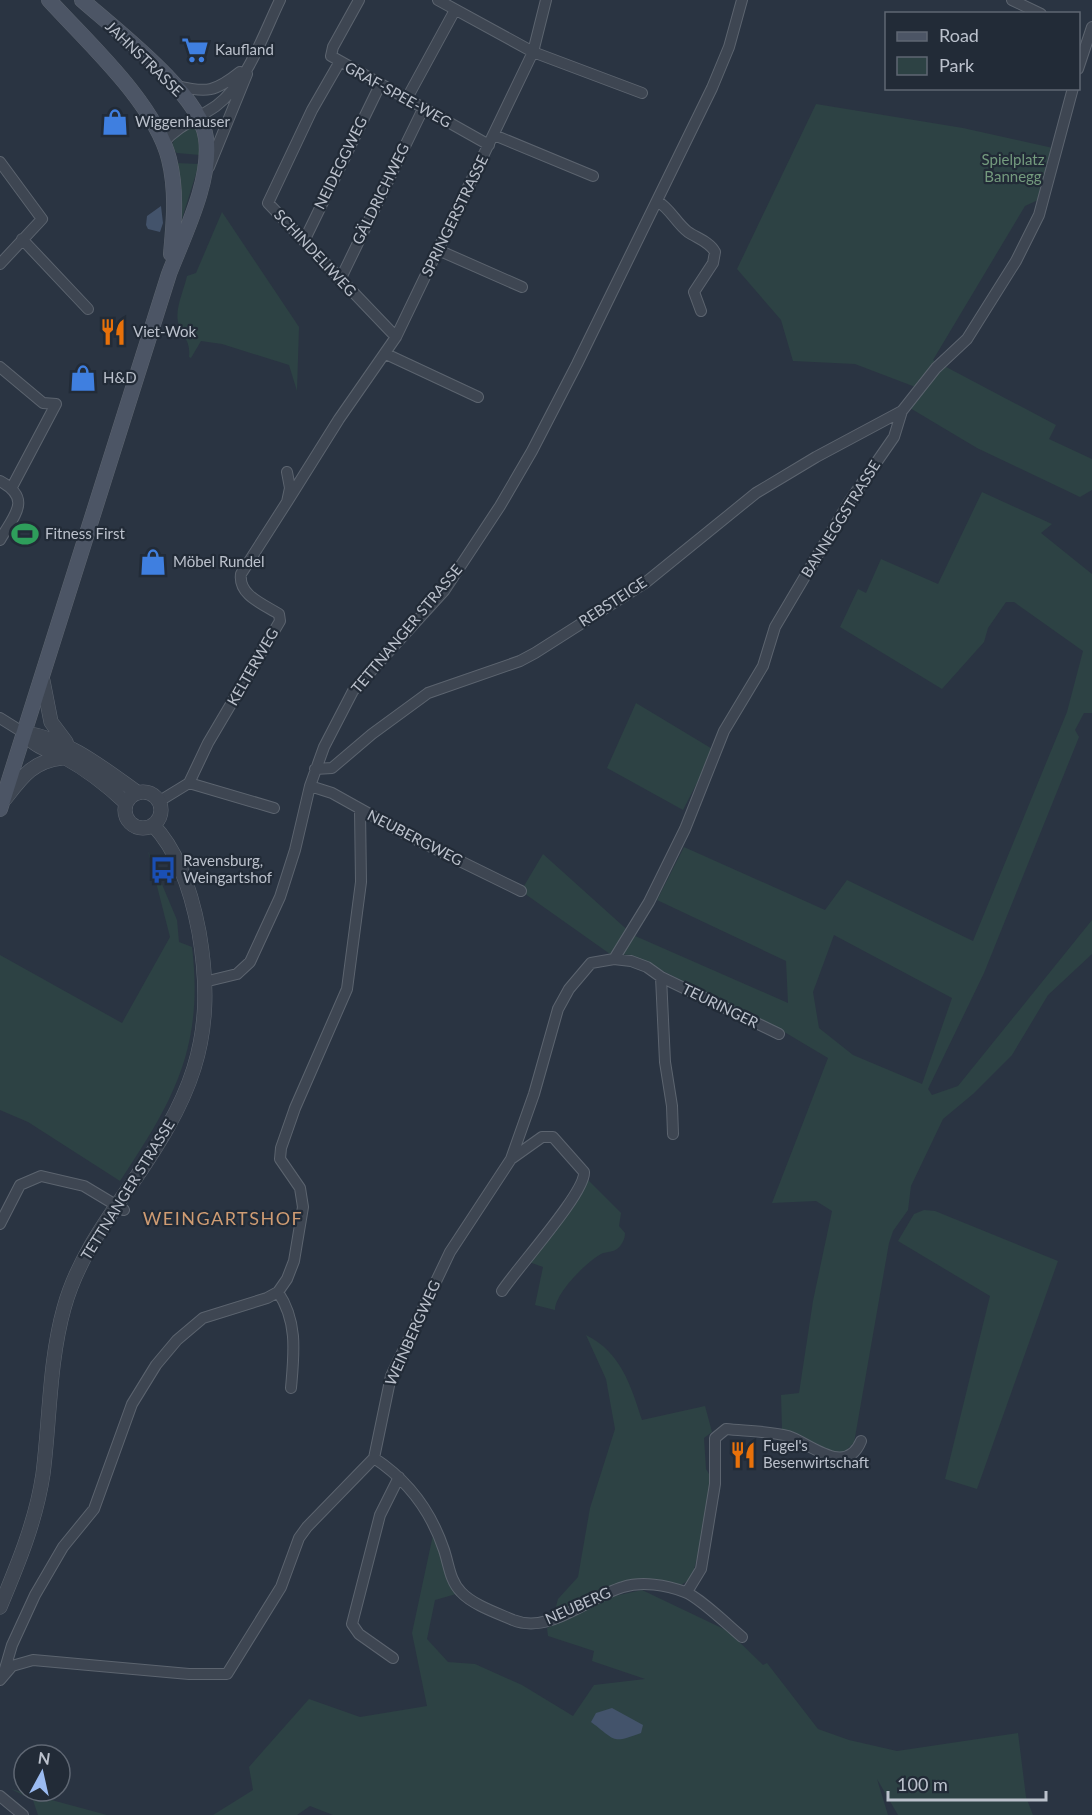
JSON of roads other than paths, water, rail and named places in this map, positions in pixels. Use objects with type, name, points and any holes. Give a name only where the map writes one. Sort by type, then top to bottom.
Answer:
[{"type":"main road","name":"JAHNSTRASSE","points":[[49,0],[121,78],[164,143],[173,178],[175,209],[169,274]]},
{"type":"main road","name":"JAHNSTRASSE","points":[[82,0],[177,86],[198,115],[206,139],[206,158],[199,192],[169,274]]},
{"type":"main road","points":[[1,806],[43,681],[169,274]]},
{"type":"street","points":[[164,143],[176,129],[216,105],[249,64],[280,0]]},
{"type":"street","name":"GRAF-SPEE-WEG","points":[[359,0],[333,47],[331,56],[339,63],[423,109],[492,140],[593,176]]},
{"type":"street","points":[[438,0],[533,52],[642,93]]},
{"type":"street","name":"SPRINGERSTRASSE","points":[[339,419],[396,337],[533,52],[546,0]]},
{"type":"street","name":"TETTNANGER STRASSE","points":[[204,982],[237,974],[250,962],[280,897],[295,850],[315,770],[324,747],[353,692],[444,591],[479,540],[532,451],[712,88],[729,47],[742,0]]},
{"type":"street","points":[[1012,0],[1037,12]]},
{"type":"street","points":[[406,100],[455,10]]},
{"type":"street","points":[[1080,63],[1091,31]]},
{"type":"street","name":"SCHINDELIWEG","points":[[339,63],[312,110],[268,203],[396,337]]},
{"type":"street","points":[[177,86],[197,91],[212,90],[224,85],[249,64]]},
{"type":"street","points":[[199,192],[247,78],[249,64]]},
{"type":"street","name":"NEIDEGGWEG","points":[[304,241],[380,85]]},
{"type":"street","name":"BANNEGGSTRASSE","points":[[614,959],[650,902],[685,829],[724,731],[763,666],[775,627],[849,501],[894,436],[902,411],[936,368],[967,339],[1016,261],[1039,215],[1072,90]]},
{"type":"street","name":"GÄLDRICHWEG","points":[[340,280],[423,109]]},
{"type":"street","points":[[0,162],[42,219],[0,264]]},
{"type":"street","points":[[657,201],[664,205],[686,231],[712,247],[715,252],[712,262],[694,292],[701,311]]},
{"type":"street","points":[[22,239],[88,309]]},
{"type":"street","points":[[438,250],[522,287]]},
{"type":"street","points":[[386,354],[478,397]]},
{"type":"street","points":[[0,367],[42,403],[56,404],[12,488]]},
{"type":"street","name":"REBSTEIGE","points":[[315,770],[332,768],[372,734],[428,693],[520,661],[535,653],[645,583],[756,493],[816,457],[902,411]]},
{"type":"street","name":"KELTERWEG","points":[[189,783],[208,743],[280,621],[279,614],[245,591],[240,583],[241,573],[339,419]]},
{"type":"street","points":[[286,502],[290,488],[287,472]]},
{"type":"street","points":[[0,481],[12,488],[19,497],[19,506],[0,540]]},
{"type":"street","points":[[43,681],[51,722],[68,753],[138,793],[152,795],[158,802],[161,812],[153,825],[141,828],[130,823],[125,814],[126,803],[138,793]]},
{"type":"street","points":[[0,718],[24,733],[45,736],[126,803]]},
{"type":"street","points":[[1,806],[33,766],[45,759],[68,753]]},
{"type":"street","points":[[158,802],[189,783],[274,808]]},
{"type":"street","name":"NEUBERGWEG","points":[[310,786],[332,793],[360,810],[521,891]]},
{"type":"street","points":[[1,1677],[12,1645],[35,1595],[63,1547],[94,1509],[132,1404],[156,1365],[177,1340],[203,1318],[278,1292],[294,1261],[303,1208],[300,1188],[280,1158],[281,1148],[295,1108],[342,1007],[347,989],[361,892],[360,810]]},
{"type":"street","name":"TETTNANGER STRASSE","points":[[0,1607],[31,1529],[37,1502],[42,1475],[53,1366],[64,1309],[86,1254],[120,1207],[169,1128],[192,1080],[204,1025],[204,982],[197,920],[184,878],[171,850],[153,825]]},
{"type":"street","points":[[614,959],[631,961],[647,967],[661,977],[664,1062],[672,1106],[673,1134]]},
{"type":"street","name":"WEINBERGWEG","points":[[374,1458],[391,1376],[450,1252],[511,1159],[534,1094],[558,1009],[582,972],[591,963],[614,959]]},
{"type":"street","name":"TEURINGER","points":[[661,977],[779,1034]]},
{"type":"street","name":"WEINBERGWEG","points":[[502,1291],[515,1270],[570,1202],[585,1178],[584,1172],[552,1137],[542,1137],[511,1159]]},
{"type":"street","points":[[0,1224],[20,1185],[41,1176],[84,1186],[120,1207]]},
{"type":"street","points":[[278,1292],[292,1319],[294,1354],[291,1388]]},
{"type":"street","points":[[687,1592],[701,1569],[715,1484],[715,1438],[726,1429],[774,1433],[790,1437],[828,1458],[847,1455],[857,1448],[861,1441]]},
{"type":"street","points":[[1,1677],[19,1662],[33,1660],[189,1674],[227,1674],[281,1587],[299,1538],[374,1458]]},
{"type":"street","name":"NEUBERG","points":[[374,1458],[413,1491],[432,1519],[453,1582],[467,1598],[514,1620],[547,1622],[593,1599],[634,1584],[646,1584],[687,1592],[742,1637]]},
{"type":"street","points":[[393,1658],[359,1634],[352,1624],[380,1515],[399,1478]]},
{"type":"street","points":[[0,1796],[23,1815]]},
{"type":"water","points":[[161,206],[163,223],[160,232],[148,229],[147,216]]},
{"type":"water","points":[[612,1708],[643,1725],[641,1733],[624,1739],[614,1739],[591,1722],[596,1713]]},
{"type":"place","name":"Kaufland","points":[[195,50]]},
{"type":"place","name":"Wiggenhauser","points":[[115,122]]},
{"type":"place","name":"Viet-Wok","points":[[113,332]]},
{"type":"place","name":"H&D","points":[[83,378]]},
{"type":"place","name":"Fitness First","points":[[25,534]]},
{"type":"place","name":"Möbel Rundel","points":[[153,562]]},
{"type":"place","name":"Ravensburg, Weingartshof","points":[[163,870]]},
{"type":"place","name":"Fugel's Besenwirtschaft","points":[[743,1455]]},
{"type":"district","name":"WEINGARTSHOF","points":[[223,1219]]},
{"type":"park label","name":"Spielplatz Bannegg","points":[[1013,168]]}]
